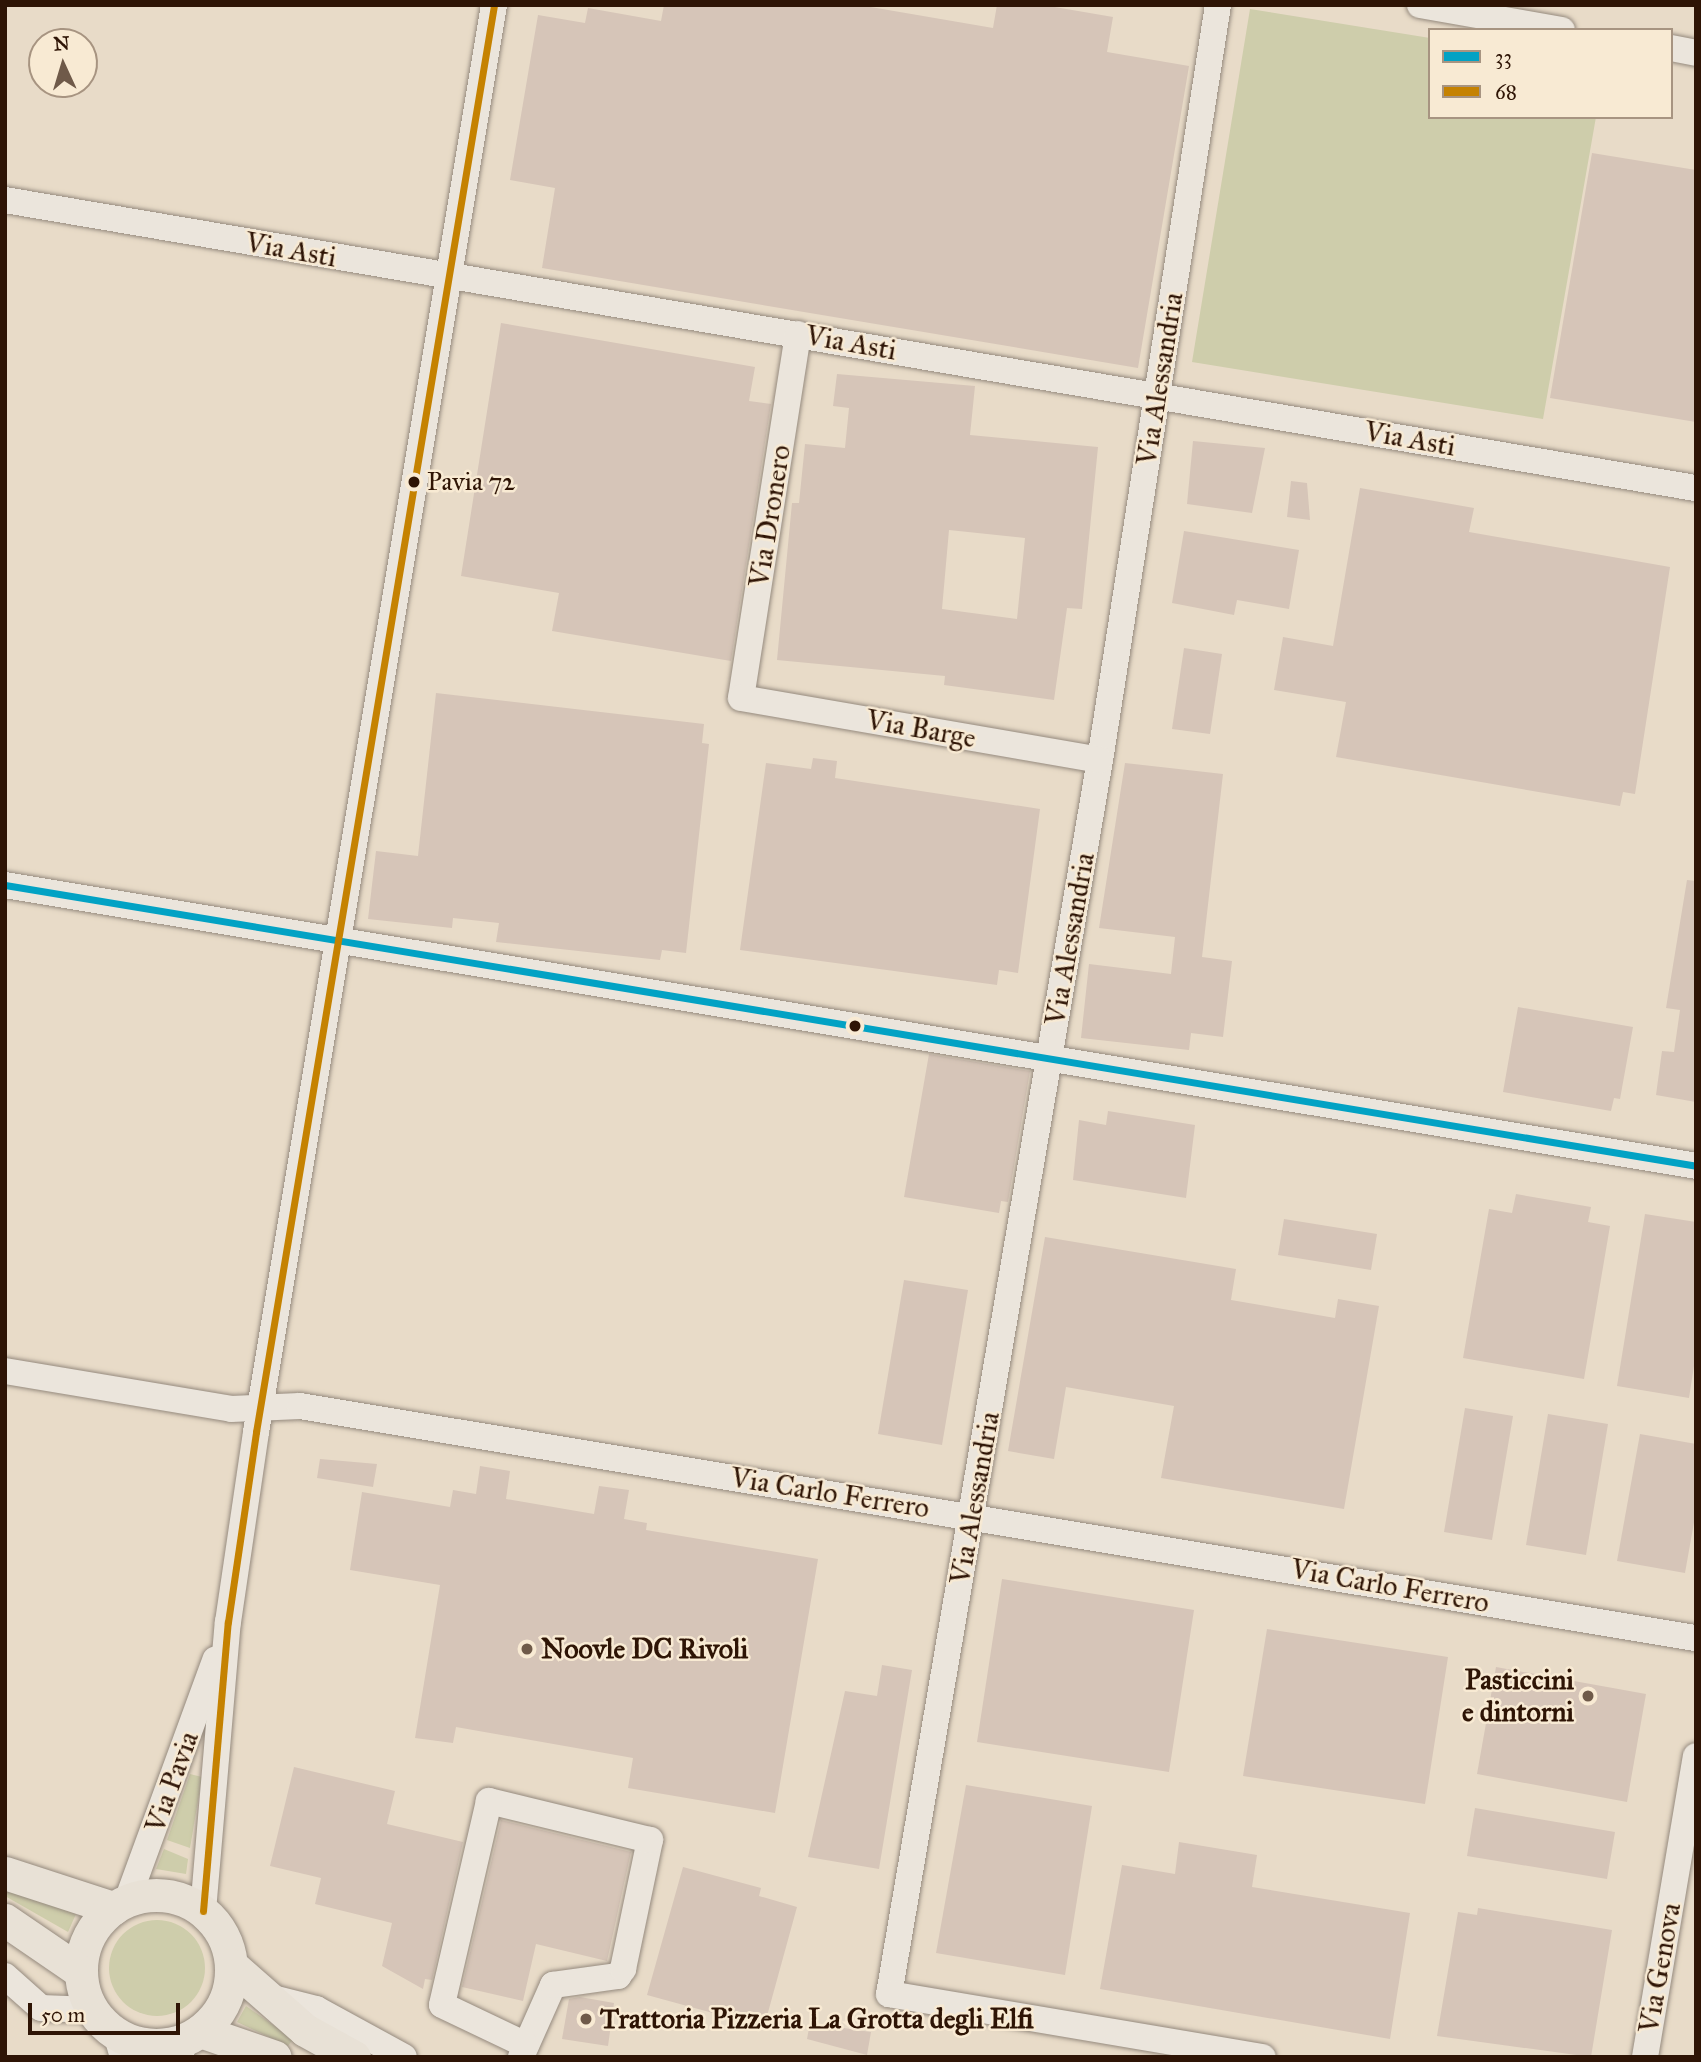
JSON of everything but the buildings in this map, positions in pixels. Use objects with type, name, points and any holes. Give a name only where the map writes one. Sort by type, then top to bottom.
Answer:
[{"type":"main road","points":[[5,1873],[120,1905],[167,1895],[204,1911],[227,1945],[231,1965],[223,2001],[189,2042]]},
{"type":"main road","points":[[81,1972],[90,1937],[120,1905]]},
{"type":"main road","points":[[5,1920],[81,1972],[111,2033],[151,2044],[189,2042],[275,2057]]},
{"type":"main road","points":[[231,1965],[262,1995],[354,2057]]},
{"type":"street","name":"Via Pavia","points":[[204,1911],[228,1622],[260,1407],[494,5]]},
{"type":"street","name":"Via Alessandria","points":[[1218,5],[1100,760],[889,1994],[1263,2057]]},
{"type":"street","points":[[1420,5],[1551,28]]},
{"type":"street","points":[[1673,48],[1696,53]]},
{"type":"street","name":"Via Asti","points":[[5,200],[1696,488]]},
{"type":"street","name":"Via Dronero","points":[[741,698],[798,334]]},
{"type":"street","name":"Via Barge","points":[[741,698],[1100,760]]},
{"type":"street","points":[[5,885],[1696,1166]]},
{"type":"street","name":"Via Carlo Ferrero","points":[[5,1371],[231,1409],[300,1406],[1696,1638]]},
{"type":"street","name":"Via Pavia","points":[[120,1905],[228,1622]]},
{"type":"street","name":"Via Genova","points":[[1645,2057],[1696,1756]]},
{"type":"street","points":[[489,1801],[650,1840],[623,1969],[618,1976],[552,1985],[524,2051],[442,2005],[489,1801]]},
{"type":"street","points":[[5,1976],[41,2008],[111,2033]]},
{"type":"street","points":[[262,1995],[316,2010],[404,2057]]},
{"type":"green space","points":[[1250,9],[1428,38],[1428,119],[1596,119],[1543,419],[1192,362]]},
{"type":"green space","points":[[190,1774],[202,1777],[190,1848],[167,1840]]},
{"type":"green space","points":[[164,1849],[188,1859],[186,1874],[156,1869]]},
{"type":"green space","points":[[5,1888],[76,1914],[68,1932],[5,1896]]},
{"type":"green space","points":[[157,1920],[175,1924],[191,1934],[201,1950],[205,1968],[201,1986],[191,2002],[175,2012],[157,2016],[139,2012],[123,2002],[113,1986],[109,1968],[113,1950],[123,1934],[139,1924]]},
{"type":"green space","points":[[246,2006],[293,2039],[288,2046],[237,2022]]},
{"type":"transit line","name":"68","points":[[203,1911],[228,1622],[256,1432],[494,5]]},
{"type":"transit line","name":"33","points":[[5,885],[1696,1166]]},
{"type":"place","name":"Pavia 72","points":[[414,482]]},
{"type":"place","name":"Noovle DC Rivoli","points":[[527,1649]]},
{"type":"place","name":"Pasticcini e dintorni","points":[[1588,1696]]},
{"type":"place","name":"Trattoria Pizzeria La Grotta degli Elfi","points":[[586,2019]]}]
